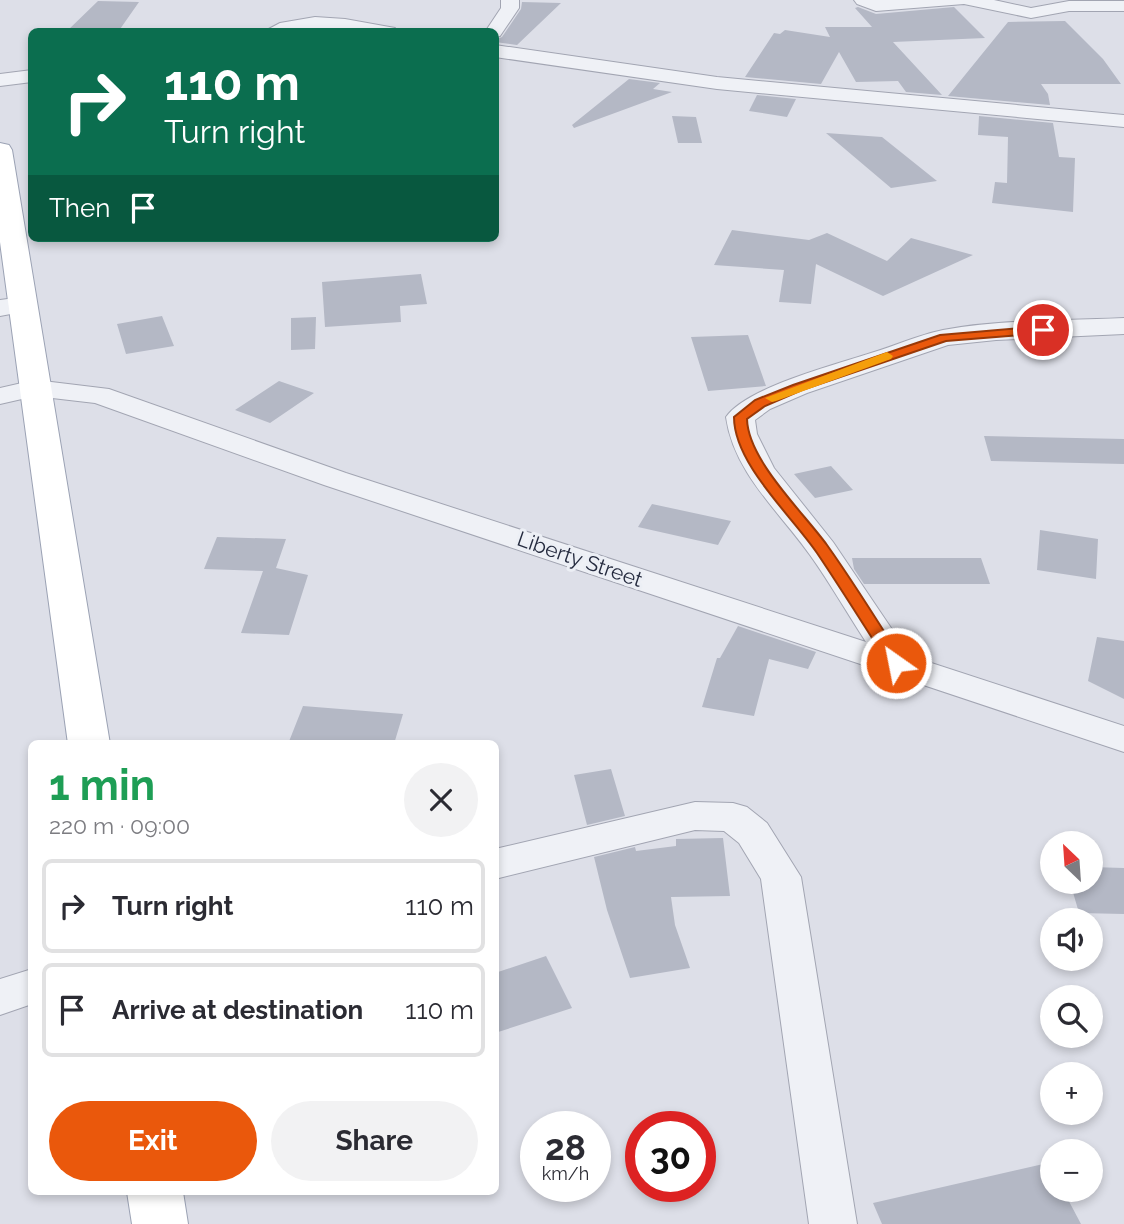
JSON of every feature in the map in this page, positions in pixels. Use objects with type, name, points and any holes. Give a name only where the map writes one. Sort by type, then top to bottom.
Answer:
[{"type":"main road","points":[[0,150],[12,307],[35,388],[88,740]]},
{"type":"main road","points":[[155,1195],[160,1224]]},
{"type":"street","points":[[497,28],[510,9],[510,0]]},
{"type":"street","points":[[863,0],[876,6],[960,0]]},
{"type":"street","points":[[970,0],[1031,13],[1069,6],[1124,6]]},
{"type":"street","points":[[280,28],[325,23],[361,28]]},
{"type":"street","points":[[499,52],[717,83],[1124,121]]},
{"type":"street","points":[[0,80],[28,76]]},
{"type":"street","points":[[896,663],[821,548],[764,477],[741,429],[740,417],[760,403],[797,387],[944,338],[996,332],[1124,326]]},
{"type":"street","name":"Liberty Street","points":[[0,396],[35,388],[99,395],[335,479],[1124,739]]},
{"type":"street","points":[[499,863],[695,816],[733,817],[753,833],[781,877],[833,1224]]},
{"type":"street","points":[[0,997],[28,987]]},
{"type":"building","points":[[98,1],[139,2],[121,28],[70,28]]},
{"type":"building","points":[[522,2],[561,3],[517,45],[499,43],[499,38],[521,9]]},
{"type":"building","points":[[954,7],[985,38],[893,42],[942,95],[906,92],[898,81],[856,82],[839,52],[821,84],[745,77],[774,33],[780,34],[785,30],[830,37],[825,27],[872,27],[855,8],[876,14]]},
{"type":"building","points":[[1065,21],[1103,59],[1121,84],[1041,84],[1048,94],[1050,105],[948,96],[1008,22]]},
{"type":"building","points":[[629,79],[660,83],[653,89],[672,92],[574,128],[572,125]]},
{"type":"building","points":[[757,95],[796,99],[787,117],[749,111]]},
{"type":"building","points":[[672,116],[696,117],[702,143],[678,143]]},
{"type":"building","points":[[979,116],[1053,123],[1059,157],[1075,158],[1073,212],[992,203],[995,182],[1007,183],[1008,137],[978,135]]},
{"type":"building","points":[[826,133],[882,137],[937,181],[891,188]]},
{"type":"building","points":[[732,230],[809,240],[827,233],[887,261],[911,238],[973,255],[883,296],[816,264],[811,304],[779,302],[784,270],[714,265]]},
{"type":"building","points":[[421,274],[427,304],[400,306],[401,322],[325,327],[322,282]]},
{"type":"building","points":[[162,316],[174,346],[126,354],[117,324]]},
{"type":"building","points":[[316,317],[315,349],[291,350],[291,318]]},
{"type":"building","points":[[748,335],[766,386],[708,391],[691,337]]},
{"type":"building","points":[[279,381],[314,393],[270,423],[235,410]]},
{"type":"building","points":[[984,436],[1124,439],[1124,464],[991,461]]},
{"type":"building","points":[[831,466],[853,490],[815,498],[794,474]]},
{"type":"building","points":[[652,504],[731,521],[718,545],[638,527]]},
{"type":"building","points":[[1040,530],[1098,539],[1096,579],[1037,570]]},
{"type":"building","points":[[217,537],[286,539],[276,568],[308,575],[289,635],[241,633],[263,571],[204,569]]},
{"type":"building","points":[[852,558],[981,558],[990,584],[864,584],[854,569]]},
{"type":"building","points":[[738,626],[816,652],[808,669],[769,659],[754,716],[702,707],[717,658],[720,658]]},
{"type":"building","points":[[1097,637],[1124,641],[1124,699],[1088,681]]},
{"type":"building","points":[[303,706],[403,714],[395,740],[290,740]]},
{"type":"building","points":[[611,769],[625,816],[587,825],[574,775]]},
{"type":"building","points":[[723,838],[730,896],[671,897],[675,925],[690,968],[630,978],[607,910],[594,857],[635,847],[636,851],[676,846],[676,839]]},
{"type":"building","points":[[1103,867],[1124,868],[1124,914],[1103,914],[1103,908],[1078,908],[1073,894],[1103,894]]},
{"type":"building","points":[[546,956],[572,1008],[499,1032],[499,972]]},
{"type":"building","points":[[1040,1165],[1040,1202],[1069,1202],[1081,1224],[882,1224],[873,1203]]},
{"type":"slow traffic","points":[[772,398],[887,356]]},
{"type":"route","points":[[896,663],[821,548],[764,477],[741,429],[740,417],[760,403],[797,387],[944,338],[1043,330]]}]
